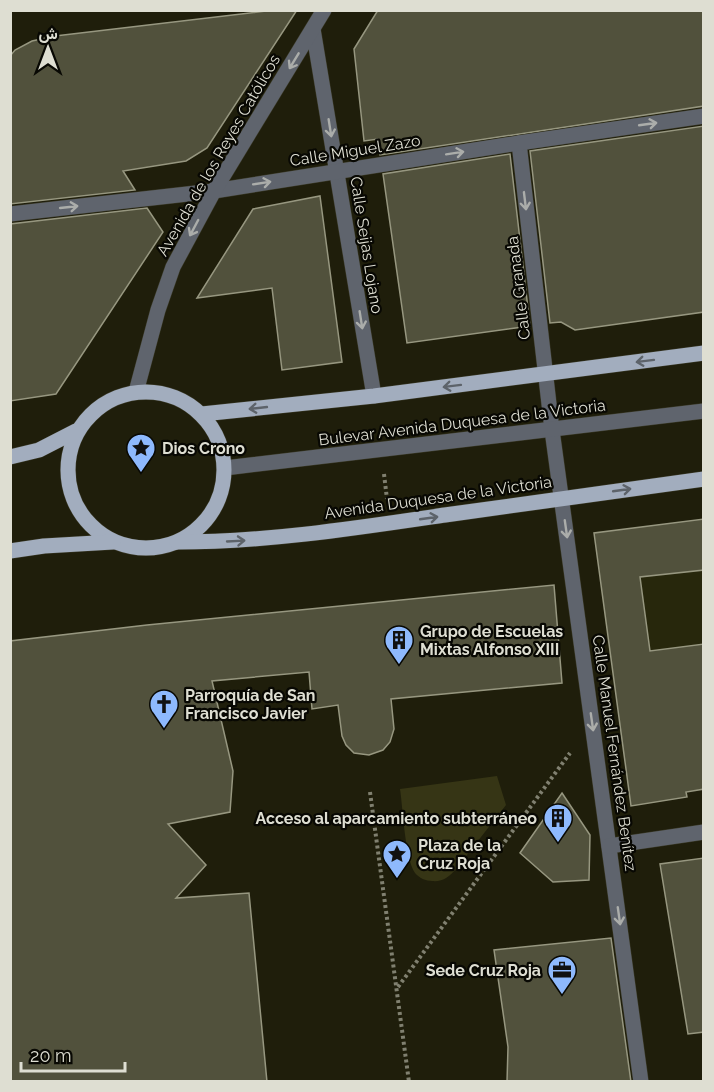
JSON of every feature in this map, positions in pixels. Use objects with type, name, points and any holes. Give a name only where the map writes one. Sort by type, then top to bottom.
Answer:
[{"type":"main road","points":[[202,414],[374,396],[704,353]]},
{"type":"main road","points":[[10,551],[44,546],[112,542],[134,548],[156,548],[177,542],[197,530],[212,513],[222,491],[225,468],[222,448],[214,430],[202,414],[182,400],[160,392],[136,392],[112,398],[92,412],[76,431],[68,455],[67,482],[72,498],[75,506],[91,527],[112,542]]},
{"type":"main road","points":[[10,457],[39,450],[76,431]]},
{"type":"main road","name":"Avenida Duquesa de la Victoria","points":[[177,542],[228,542],[269,538],[704,479]]},
{"type":"street","name":"Avenida de los Reyes Católicos","points":[[136,392],[158,309],[173,267],[214,191],[324,10]]},
{"type":"street","name":"Calle Seijas Lojano","points":[[313,29],[374,396]]},
{"type":"street","name":"Calle Miguel Zazo","points":[[10,214],[214,191],[519,142],[704,116]]},
{"type":"street","name":"Calle Granada","points":[[519,142],[552,430]]},
{"type":"street","name":"Bulevar Avenida Duquesa de la Victoria","points":[[225,468],[704,411]]},
{"type":"street","name":"Calle Manuel Fernández Benítez","points":[[552,430],[641,1082]]},
{"type":"street","points":[[609,846],[704,832]]},
{"type":"path","points":[[398,987],[593,723]]},
{"type":"path","points":[[370,792],[409,1082]]},
{"type":"shaded area","points":[[703,519],[703,644],[610,658],[594,533]]},
{"type":"shaded area","points":[[497,776],[506,805],[456,869],[448,877],[439,881],[427,880],[418,876],[409,856],[400,789]]},
{"type":"building","points":[[274,10],[297,10],[207,148],[186,161],[123,171],[135,190],[10,204],[10,56],[15,50],[32,41],[55,36]]},
{"type":"building","points":[[378,10],[704,10],[704,106],[380,155],[378,139],[364,141],[354,49]]},
{"type":"building","points":[[704,126],[704,312],[575,330],[561,322],[550,323],[530,151]]},
{"type":"building","points":[[510,154],[530,326],[407,343],[383,174]]},
{"type":"building","points":[[320,196],[342,362],[282,370],[272,288],[197,298],[253,209]]},
{"type":"building","points":[[147,208],[163,232],[56,394],[10,401],[10,224]]},
{"type":"building","points":[[704,519],[704,570],[640,577],[650,651],[704,644],[704,789],[686,792],[687,797],[631,806],[594,533]]},
{"type":"building","points":[[554,585],[562,683],[391,699],[394,729],[390,742],[383,750],[369,755],[354,753],[346,745],[342,736],[338,705],[312,709],[309,672],[212,681],[233,771],[230,812],[168,824],[206,865],[176,898],[249,893],[267,1082],[10,1082],[10,641],[147,625]]},
{"type":"building","name":"Acceso al aparcamiento subterráneo","points":[[562,793],[590,835],[589,880],[553,882],[520,853]]},
{"type":"building","points":[[704,858],[704,1032],[688,1034],[660,864]]},
{"type":"building","name":"Sede Cruz Roja","points":[[611,938],[631,1082],[507,1082],[508,1047],[494,950]]},
{"type":"place","name":"Dios Crono","points":[[141,474]]},
{"type":"place","name":"Grupo de Escuelas Mixtas Alfonso XIII","points":[[399,666]]},
{"type":"place","name":"Parroquía de San Francisco Javier","points":[[164,730]]},
{"type":"place","name":"Acceso al aparcamiento subterráneo","points":[[558,844]]},
{"type":"place","name":"Plaza de la Cruz Roja","points":[[397,880]]},
{"type":"place","name":"Sede Cruz Roja","points":[[562,996]]}]
